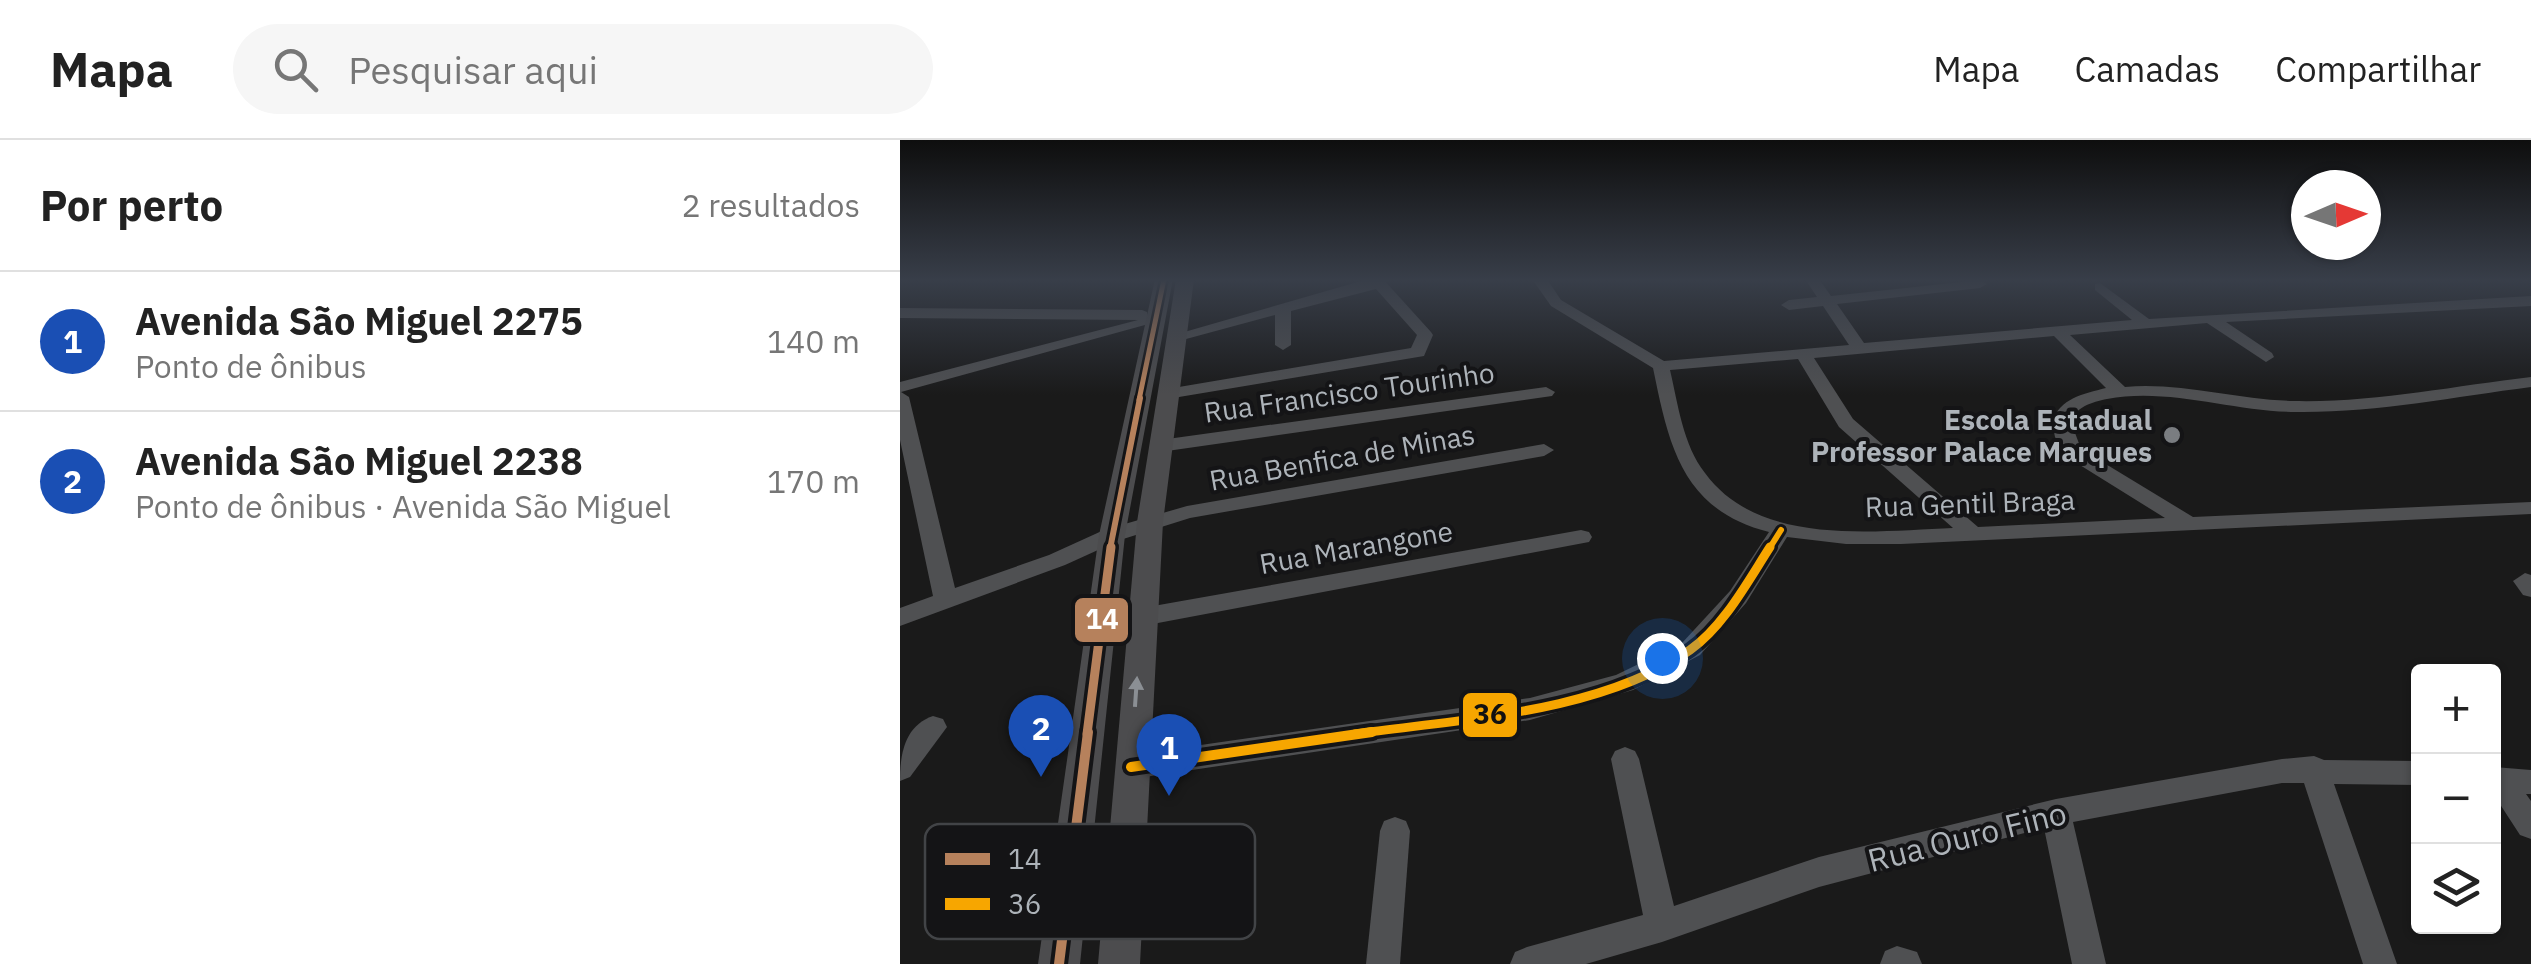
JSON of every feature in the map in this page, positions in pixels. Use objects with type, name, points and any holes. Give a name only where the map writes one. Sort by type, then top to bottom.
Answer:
[{"type":"main road","points":[[1128,824],[1150,522],[1167,394],[1162,317]]},
{"type":"main road","points":[[1076,824],[1112,535],[1165,317]]},
{"type":"main road","points":[[1059,964],[1062,939]]},
{"type":"main road","points":[[1119,964],[1121,939]]},
{"type":"street","points":[[900,327],[940,317]]},
{"type":"street","points":[[1026,317],[1162,324]]},
{"type":"street","points":[[900,387],[1162,324],[1212,317]]},
{"type":"street","points":[[1283,345],[1284,317]]},
{"type":"street","points":[[1167,394],[1418,352],[1426,335],[1409,317]]},
{"type":"street","points":[[1579,317],[1660,366],[2220,317]]},
{"type":"street","points":[[1840,317],[1860,349]]},
{"type":"street","points":[[2138,317],[2145,323]]},
{"type":"street","points":[[2210,318],[2266,356]]},
{"type":"street","points":[[2056,330],[2122,392]]},
{"type":"street","points":[[1803,354],[1846,423],[1973,534]]},
{"type":"street","name":"Rua Gentil Braga","points":[[1660,366],[1684,454],[1696,478],[1718,499],[1781,530],[1832,537],[1973,534],[2531,508]]},
{"type":"street","points":[[2194,526],[2092,467],[2063,438],[2059,423],[2063,412],[2080,401],[2122,392],[2293,407],[2531,382]]},
{"type":"street","name":"Rua Francisco Tourinho","points":[[1160,446],[1546,392]]},
{"type":"street","points":[[900,397],[946,601]]},
{"type":"street","name":"Rua Benfica de Minas","points":[[900,617],[1150,522],[1544,450]]},
{"type":"street","points":[[1131,767],[1530,709],[1624,683],[1690,649],[1716,624],[1781,530]]},
{"type":"street","name":"Rua Marangone","points":[[1142,617],[1581,537]]},
{"type":"street","points":[[900,770],[933,727]]},
{"type":"street","points":[[1626,759],[1662,926]]},
{"type":"street","points":[[2314,768],[2380,964]]},
{"type":"street","name":"Rua Ouro Fino","points":[[1527,964],[1662,926],[1818,872],[2056,812],[2314,768],[2411,772]]},
{"type":"street","points":[[2501,779],[2531,782]]},
{"type":"street","points":[[2501,786],[2531,826]]},
{"type":"street","points":[[2056,812],[2089,964]]},
{"type":"street","points":[[1383,964],[1395,831]]},
{"type":"street","points":[[1897,963],[1905,964]]},
{"type":"transit line","name":"14","points":[[1076,824],[1112,535],[1156,317]]},
{"type":"transit line","name":"36","points":[[1131,767],[1530,709],[1624,683],[1691,649],[1738,597],[1781,530]]},
{"type":"transit line","name":"14","points":[[1059,964],[1062,939]]},
{"type":"place","name":"Escola Estadual Professor Palace Marques","points":[[2172,435]]},
{"type":"place","name":"Avenida São Miguel 2238","points":[[1041,777]]},
{"type":"place","name":"Avenida São Miguel 2275","points":[[1169,796]]}]
